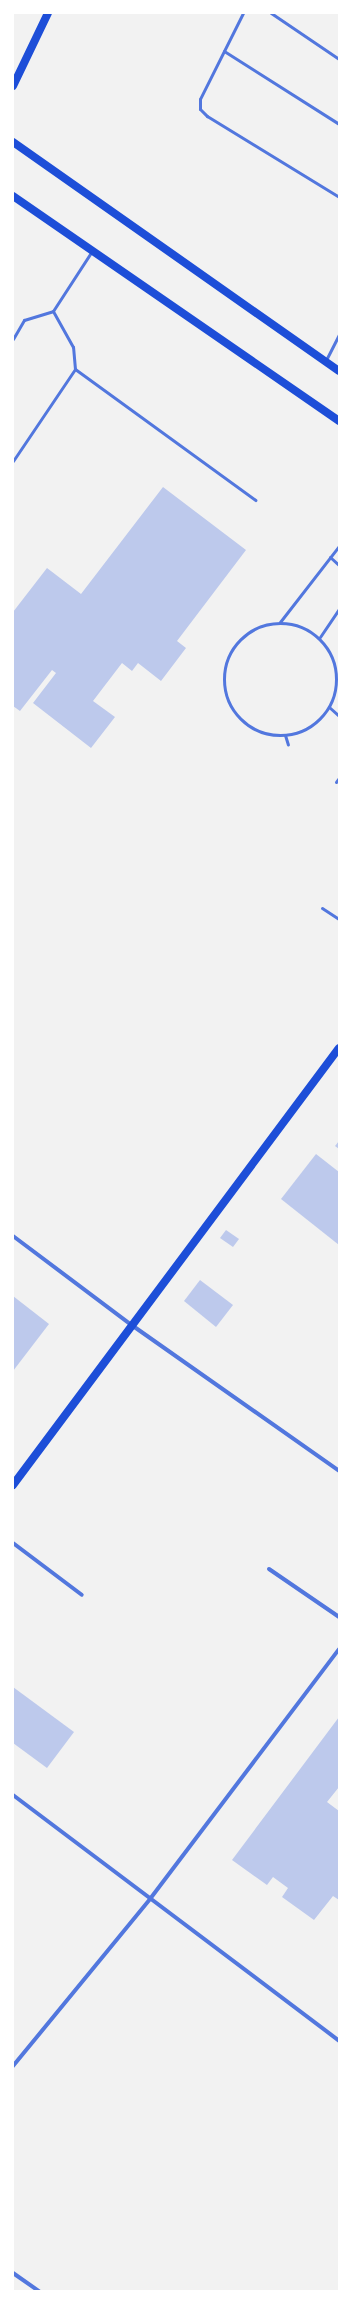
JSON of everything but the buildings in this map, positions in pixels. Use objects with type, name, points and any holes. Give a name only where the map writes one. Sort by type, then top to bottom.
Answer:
[{"type":"main road","points":[[13,86],[48,13]]},
{"type":"main road","points":[[13,142],[339,371]]},
{"type":"main road","points":[[92,251],[339,421]]},
{"type":"main road","points":[[13,1485],[339,1048]]},
{"type":"street","points":[[13,1236],[133,1326],[339,1471]]},
{"type":"street","points":[[13,1543],[82,1595]]},
{"type":"street","points":[[269,1569],[339,1617]]},
{"type":"street","points":[[13,2066],[150,1899],[339,1649]]},
{"type":"street","points":[[13,1795],[339,2041]]},
{"type":"street","points":[[13,2273],[39,2291]]},
{"type":"lane","points":[[243,13],[200,99],[200,109],[207,116],[339,197]]},
{"type":"lane","points":[[271,13],[339,58]]},
{"type":"lane","points":[[224,52],[339,124]]},
{"type":"lane","points":[[13,196],[339,425]]},
{"type":"lane","points":[[13,338],[24,320],[53,311],[92,251]]},
{"type":"lane","points":[[13,461],[75,369],[73,347],[53,311]]},
{"type":"lane","points":[[325,361],[339,335]]},
{"type":"lane","points":[[75,369],[255,500]]},
{"type":"lane","points":[[280,622],[339,546]]},
{"type":"lane","points":[[330,557],[339,565]]},
{"type":"lane","points":[[320,637],[339,609]]},
{"type":"lane","points":[[280,622],[301,626],[320,637],[330,652],[337,668],[336,688],[329,708],[317,721],[302,731],[285,735],[267,734],[251,728],[237,716],[226,698],[223,676],[228,655],[241,638],[259,626],[280,622]]},
{"type":"lane","points":[[329,708],[339,716]]},
{"type":"lane","points":[[285,735],[288,745]]},
{"type":"lane","points":[[336,782],[339,778]]},
{"type":"lane","points":[[322,908],[339,920]]}]
